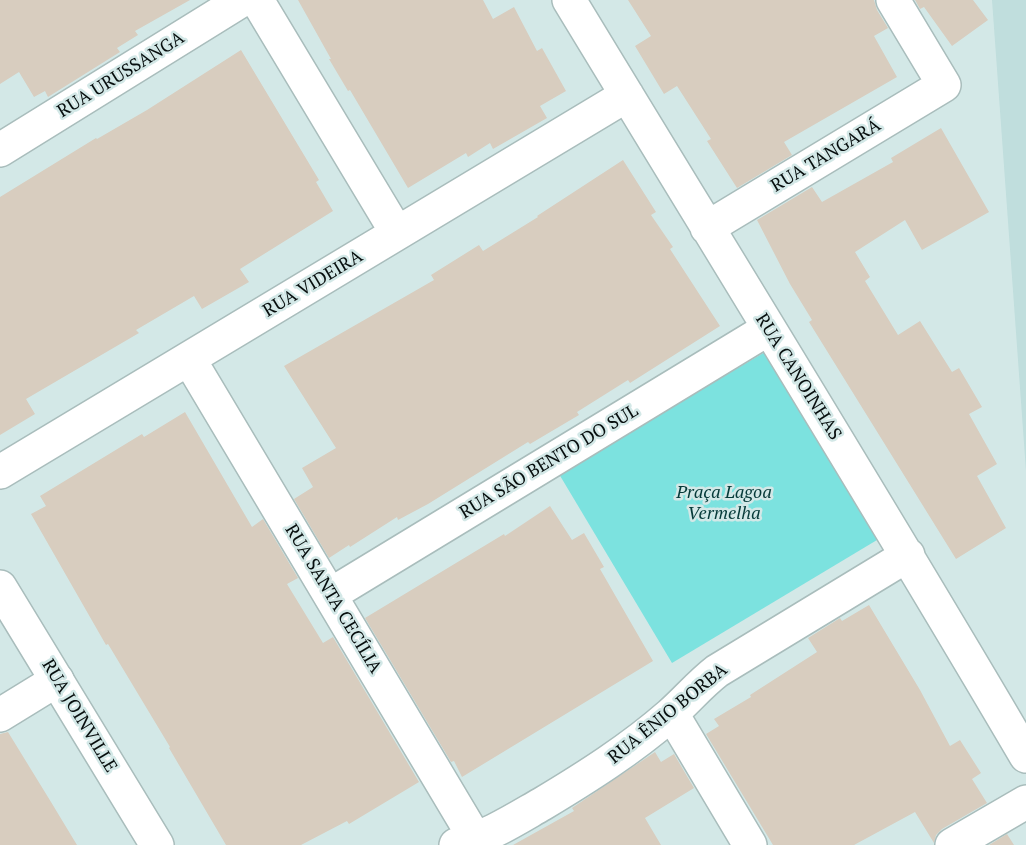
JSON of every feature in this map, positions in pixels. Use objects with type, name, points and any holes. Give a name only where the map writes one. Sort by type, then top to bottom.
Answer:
[{"type":"street","name":"RUA URUSSANGA","points":[[0,150],[242,0]]},
{"type":"street","points":[[257,0],[397,233]]},
{"type":"street","name":"RUA CANOINHAS","points":[[569,0],[908,555],[1026,756]]},
{"type":"street","name":"RUA TANGARÁ","points":[[707,228],[944,85],[893,0]]},
{"type":"street","name":"RUA VIDEIRA","points":[[0,472],[627,95]]},
{"type":"street","name":"RUA SÃO BENTO DO SUL","points":[[330,595],[768,329]]},
{"type":"street","name":"RUA SANTA CECÍLIA","points":[[189,359],[330,595],[466,842]]},
{"type":"street","name":"RUA ÊNIO BORBA","points":[[466,842],[493,832],[577,783],[630,748],[672,714],[698,686],[717,671],[908,555]]},
{"type":"street","name":"RUA JOINVILLE","points":[[0,587],[157,845]]},
{"type":"street","points":[[0,715],[57,680]]},
{"type":"street","points":[[672,714],[750,845]]},
{"type":"street","points":[[952,845],[1026,802]]},
{"type":"shaded area","points":[[992,0],[1026,0],[1026,471]]},
{"type":"green space","name":"Praça Lagoa Vermelha","points":[[765,352],[877,540],[672,663],[559,474]]},
{"type":"building","points":[[0,0],[190,0],[135,31],[138,35],[117,48],[120,52],[48,97],[45,91],[34,97],[19,72],[0,84]]},
{"type":"building","points":[[298,0],[483,0],[493,19],[514,7],[537,51],[542,48],[566,91],[540,106],[547,118],[493,149],[490,143],[468,157],[466,153],[408,188],[329,59],[331,59]]},
{"type":"building","points":[[628,0],[874,0],[888,28],[874,36],[897,77],[784,142],[792,155],[737,188],[707,141],[711,139],[677,86],[664,94],[635,46],[651,36]]},
{"type":"building","points":[[915,0],[973,0],[988,20],[952,46],[924,7],[920,9]]},
{"type":"building","points":[[241,50],[319,180],[316,182],[333,211],[240,269],[249,282],[202,309],[194,296],[136,330],[139,333],[26,399],[35,414],[0,435],[0,197],[96,138],[147,110]]},
{"type":"building","points":[[941,128],[989,212],[922,250],[905,220],[855,252],[870,277],[865,281],[898,335],[920,321],[952,372],[959,368],[982,407],[969,414],[997,464],[977,476],[1006,528],[956,559],[809,322],[812,320],[790,284],[757,220],[812,187],[822,202],[893,162],[891,158]]},
{"type":"building","points":[[623,160],[656,212],[651,215],[673,247],[670,249],[720,326],[630,383],[628,380],[577,412],[579,415],[530,444],[528,442],[428,504],[398,520],[397,517],[329,558],[294,499],[313,487],[302,468],[336,448],[284,366],[434,280],[431,275],[479,245],[483,251]]},
{"type":"building","points":[[185,412],[252,527],[263,519],[298,578],[287,584],[323,643],[333,637],[419,782],[349,824],[347,821],[301,845],[226,845],[170,747],[108,644],[106,645],[31,514],[46,506],[40,496],[142,434],[144,437]]},
{"type":"building","points":[[550,506],[572,540],[584,533],[604,567],[600,569],[653,661],[462,777],[365,618],[504,534],[505,536]]},
{"type":"building","points":[[869,605],[920,690],[950,746],[960,740],[981,773],[972,779],[987,803],[942,829],[936,835],[934,843],[915,812],[854,845],[773,845],[706,734],[719,726],[714,719],[817,652],[808,638],[840,618],[842,621]]},
{"type":"building","points":[[8,732],[77,845],[0,845],[0,734]]},
{"type":"building","points":[[655,752],[661,762],[674,754],[694,788],[645,818],[661,845],[513,845],[574,811],[572,808]]},
{"type":"building","points":[[1007,834],[1014,845],[989,845]]}]
